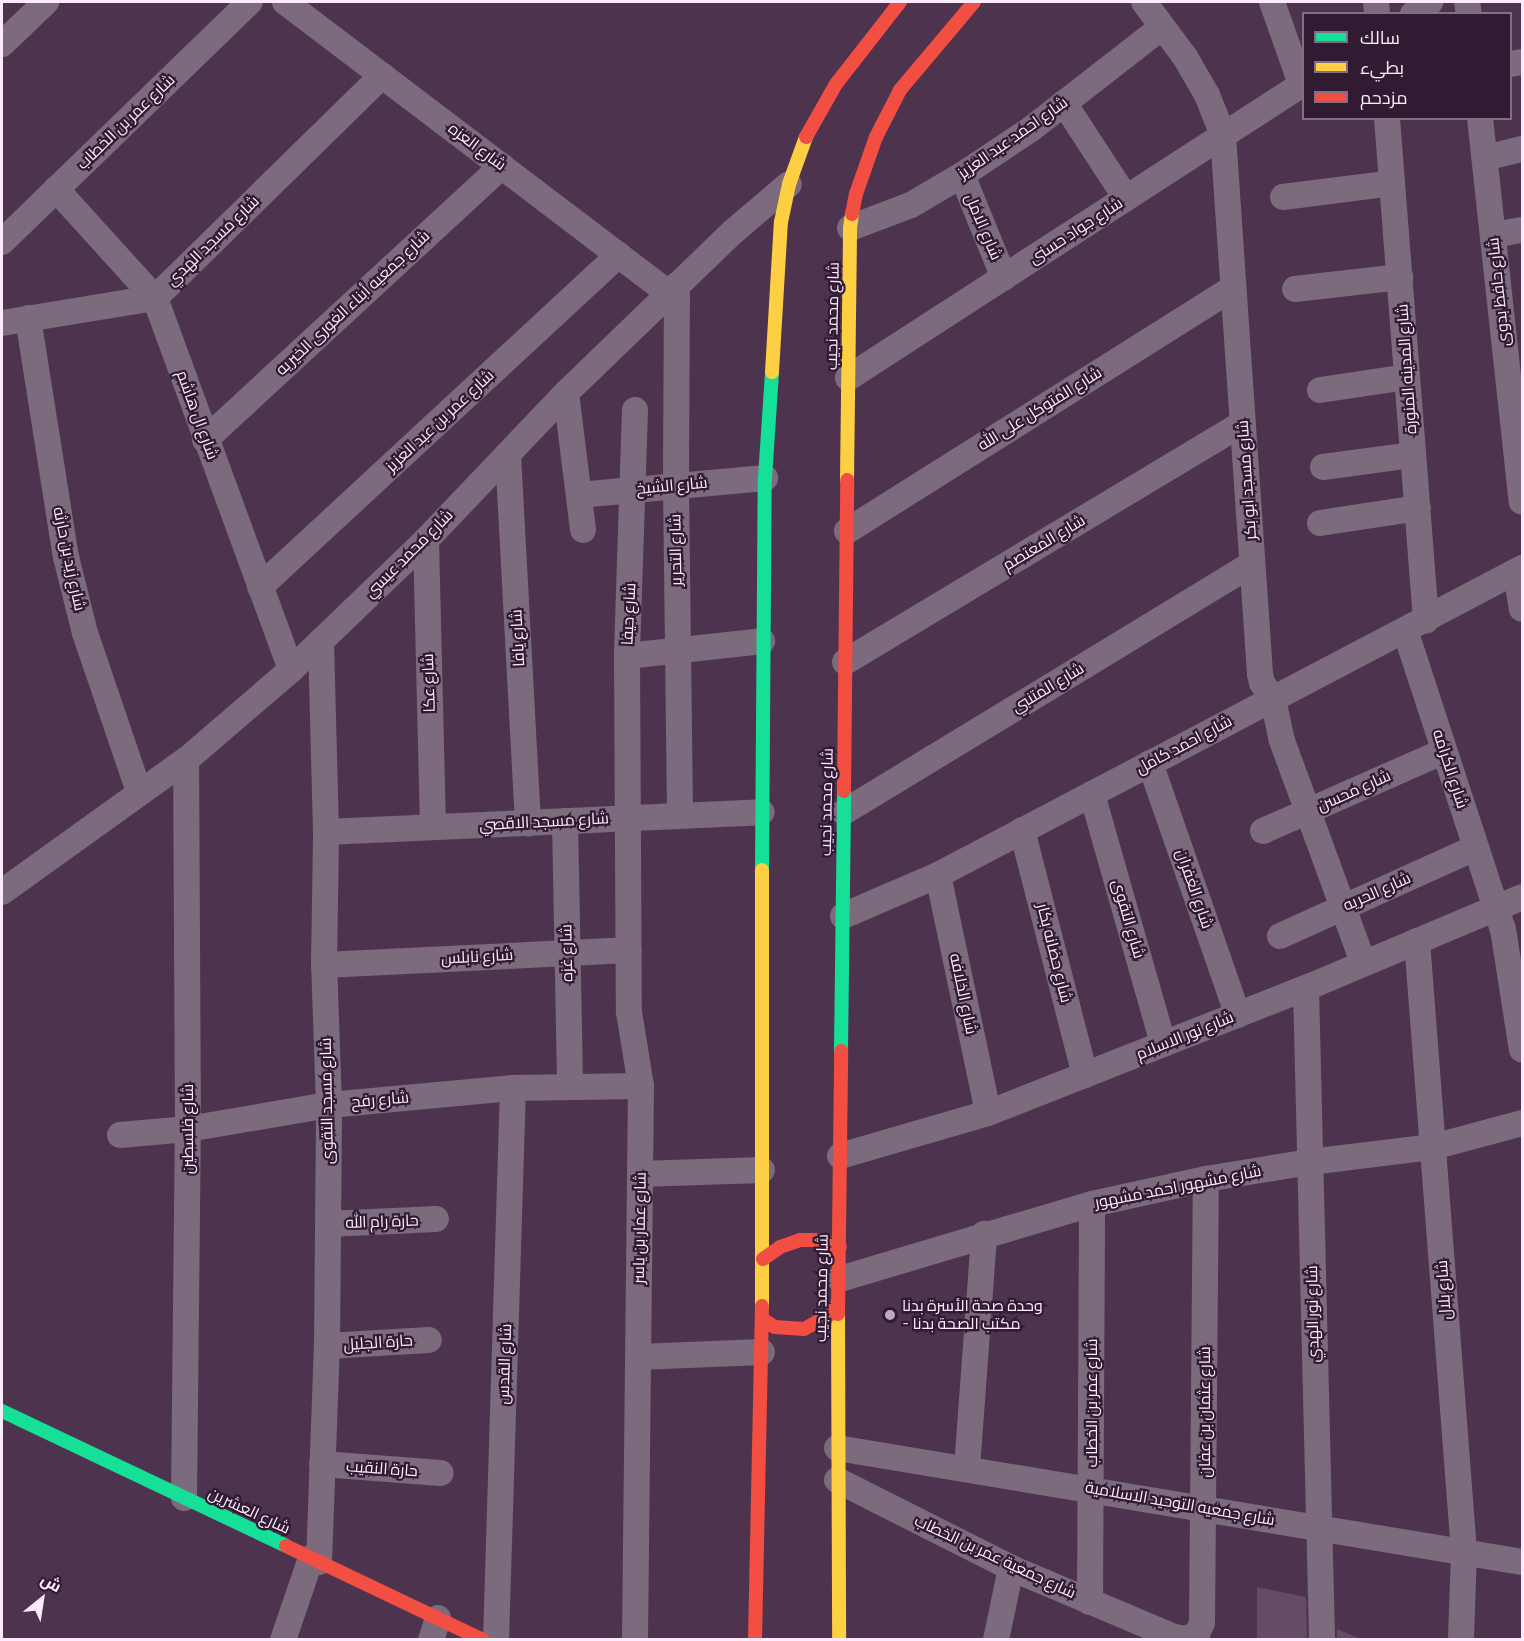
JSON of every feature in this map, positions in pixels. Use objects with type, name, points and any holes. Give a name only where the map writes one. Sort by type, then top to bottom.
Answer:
[{"type":"main road","points":[[755,1640],[763,1259],[762,641],[765,478],[781,222],[789,184],[808,132],[836,84],[900,2]]},
{"type":"main road","name":"شارع محمد نجيب","points":[[839,1640],[837,1448],[850,228],[856,194],[876,137],[900,90],[974,2]]},
{"type":"main road","points":[[763,1259],[780,1247],[800,1240],[820,1240],[840,1247]]},
{"type":"main road","points":[[762,1319],[782,1328],[804,1329],[829,1315],[839,1291]]},
{"type":"main road","name":"شارع العشرين","points":[[2,1412],[315,1560],[435,1629],[483,1640]]},
{"type":"street","points":[[2,44],[46,2]]},
{"type":"street","name":"شارع عمر بن الخطاب","points":[[2,242],[250,2]]},
{"type":"street","name":"شارع العزه","points":[[285,2],[619,255],[673,290]]},
{"type":"street","points":[[1272,2],[1302,83]]},
{"type":"street","points":[[1416,12],[1430,2]]},
{"type":"street","name":"شارع احمد عبد العزيز","points":[[850,228],[911,205],[962,175],[1064,103],[1156,11]]},
{"type":"street","name":"شارع مسجد ابو بكر","points":[[1156,11],[1207,95],[1223,135],[1260,674],[1262,683],[1272,699],[1281,738],[1363,962]]},
{"type":"street","name":"شارع مسجد الهدي","points":[[2,323],[155,297],[382,76]]},
{"type":"street","name":"شارع جواد حسنى","points":[[848,378],[1302,83]]},
{"type":"street","points":[[1064,103],[1126,198]]},
{"type":"street","name":"شارع المدينه المنورة","points":[[1387,120],[1418,508],[1416,625]]},
{"type":"street","name":"شارع حافظ بدوى","points":[[1480,120],[1493,235],[1512,311],[1522,488]]},
{"type":"street","points":[[1485,158],[1522,149]]},
{"type":"street","name":"شارع جمعيه أبناء الغورى الخيريه","points":[[205,440],[502,166]]},
{"type":"street","name":"شارع الامل","points":[[962,175],[1004,278]]},
{"type":"street","points":[[1283,197],[1392,183]]},
{"type":"street","name":"شارع محمد عيسي","points":[[2,892],[186,760],[291,670],[426,540],[566,393],[734,231],[789,184]]},
{"type":"street","name":"شارع ال هاشم","points":[[56,189],[155,297],[205,440],[291,670]]},
{"type":"street","points":[[1493,235],[1522,230]]},
{"type":"street","name":"شارع عمر بن عبد العزيز","points":[[260,587],[619,255]]},
{"type":"street","points":[[1295,289],[1400,277]]},
{"type":"street","name":"شارع المتوكل على الله","points":[[847,531],[1233,288]]},
{"type":"street","name":"شارع التحرير","points":[[673,290],[680,815]]},
{"type":"street","name":"شارع زيد بن حارثه","points":[[28,318],[66,557],[85,633],[139,792]]},
{"type":"street","points":[[1320,390],[1407,377]]},
{"type":"street","points":[[566,393],[583,530]]},
{"type":"street","name":"شارع حيفا","points":[[628,818],[627,656],[634,410]]},
{"type":"street","name":"شارع المعتصم","points":[[845,662],[1243,423]]},
{"type":"street","name":"شارع يافا","points":[[508,454],[528,823]]},
{"type":"street","points":[[1323,467],[1413,455]]},
{"type":"street","name":"شارع الشيخ","points":[[579,495],[765,478]]},
{"type":"street","points":[[1320,523],[1418,508]]},
{"type":"street","name":"شارع عكا","points":[[426,540],[433,827]]},
{"type":"street","name":"شارع المتنبي","points":[[844,812],[1252,564]]},
{"type":"street","name":"شارع احمد كامل","points":[[843,916],[938,875],[1522,568]]},
{"type":"street","points":[[1522,575],[1519,591],[1522,609]]},
{"type":"street","name":"شارع الكرامه","points":[[1416,625],[1444,751],[1494,908],[1503,929],[1522,1050]]},
{"type":"street","name":"شارع مسجد التقوى","points":[[283,1640],[315,1560],[327,1346],[329,1105],[324,965],[326,832],[321,641]]},
{"type":"street","points":[[627,656],[762,641]]},
{"type":"street","name":"شارع محسن","points":[[1263,831],[1444,751]]},
{"type":"street","name":"شارع فلسطين","points":[[184,1498],[188,1129],[186,760]]},
{"type":"street","name":"شارع الغفران","points":[[1150,763],[1238,1015]]},
{"type":"street","name":"شارع التقوى","points":[[1092,794],[1163,1044]]},
{"type":"street","name":"شارع مسجد الاقصي","points":[[326,832],[762,812]]},
{"type":"street","name":"شارع عمار بن ياسر","points":[[628,818],[629,1012],[641,1086],[635,1640]]},
{"type":"street","name":"شارع غزه","points":[[565,821],[570,1085]]},
{"type":"street","name":"شارع حضانه بكار","points":[[1022,831],[1085,1075]]},
{"type":"street","name":"شارع الحريه","points":[[1280,936],[1475,848]]},
{"type":"street","name":"شارع الخلافه","points":[[938,875],[988,1113]]},
{"type":"street","name":"شارع نور الاسلام","points":[[840,1156],[988,1113],[1306,988],[1363,962],[1522,897]]},
{"type":"street","name":"شارع بلال","points":[[1418,941],[1464,1552],[1461,1640]]},
{"type":"street","name":"شارع نابلس","points":[[324,965],[629,950]]},
{"type":"street","name":"شارع نور الهدي","points":[[1306,988],[1322,1640]]},
{"type":"street","name":"شارع رفح","points":[[120,1135],[188,1129],[329,1105],[513,1088],[570,1085],[641,1086]]},
{"type":"street","name":"شارع القدس","points":[[496,1640],[513,1088]]},
{"type":"street","name":"شارع مشهور احمد مشهور","points":[[839,1291],[984,1234],[1092,1204],[1206,1179],[1310,1162],[1433,1147],[1522,1123]]},
{"type":"street","points":[[640,1174],[762,1170]]},
{"type":"street","name":"شارع عثمان بن عفان","points":[[1152,1634],[1186,1639],[1201,1629],[1206,1179]]},
{"type":"street","name":"شارع عمر بن الخطاب","points":[[1090,1602],[1092,1204]]},
{"type":"street","name":"حارة رام الله","points":[[328,1224],[436,1220]]},
{"type":"street","points":[[967,1468],[984,1234]]},
{"type":"street","name":"حارة الجليل","points":[[327,1346],[429,1340]]},
{"type":"street","points":[[639,1357],[762,1352]]},
{"type":"street","name":"شارع جمعيه التوحيد الاسلامية","points":[[837,1448],[1522,1562]]},
{"type":"street","name":"حارة النقيب","points":[[322,1464],[441,1473]]},
{"type":"street","name":"شارع جمعية عمر بن الخطاب","points":[[837,1480],[1011,1568],[1090,1602],[1152,1634]]},
{"type":"street","points":[[996,1640],[1011,1568]]},
{"type":"building","points":[[1257,1587],[1306,1597],[1307,1640],[1257,1640]]},
{"type":"building","points":[[1337,1629],[1361,1639],[1361,1640],[1337,1640]]},
{"type":"traffic: fast","points":[[762,870],[765,478],[772,372]]},
{"type":"traffic: fast","points":[[841,1051],[844,791]]},
{"type":"traffic: fast","points":[[2,1411],[286,1546]]},
{"type":"traffic: slow","points":[[772,372],[781,222],[789,184],[806,137]]},
{"type":"traffic: slow","points":[[847,480],[852,214]]},
{"type":"traffic: slow","points":[[762,870],[762,1306]]},
{"type":"traffic: slow","points":[[838,1314],[839,1640]]},
{"type":"traffic: jam","points":[[806,137],[836,84],[900,2]]},
{"type":"traffic: jam","points":[[852,214],[856,194],[876,137],[900,90],[974,2]]},
{"type":"traffic: jam","points":[[844,791],[847,480]]},
{"type":"traffic: jam","points":[[838,1314],[841,1051]]},
{"type":"traffic: jam","points":[[763,1259],[780,1247],[800,1240],[820,1240],[840,1247]]},
{"type":"traffic: jam","points":[[762,1319],[775,1327],[804,1329],[829,1315],[838,1303]]},
{"type":"traffic: jam","points":[[755,1640],[762,1306]]},
{"type":"traffic: jam","points":[[286,1546],[483,1640]]},
{"type":"place","name":"وحدة صحة الأسرة بدنا - مكتب الصحة بدنا","points":[[890,1315]]}]
